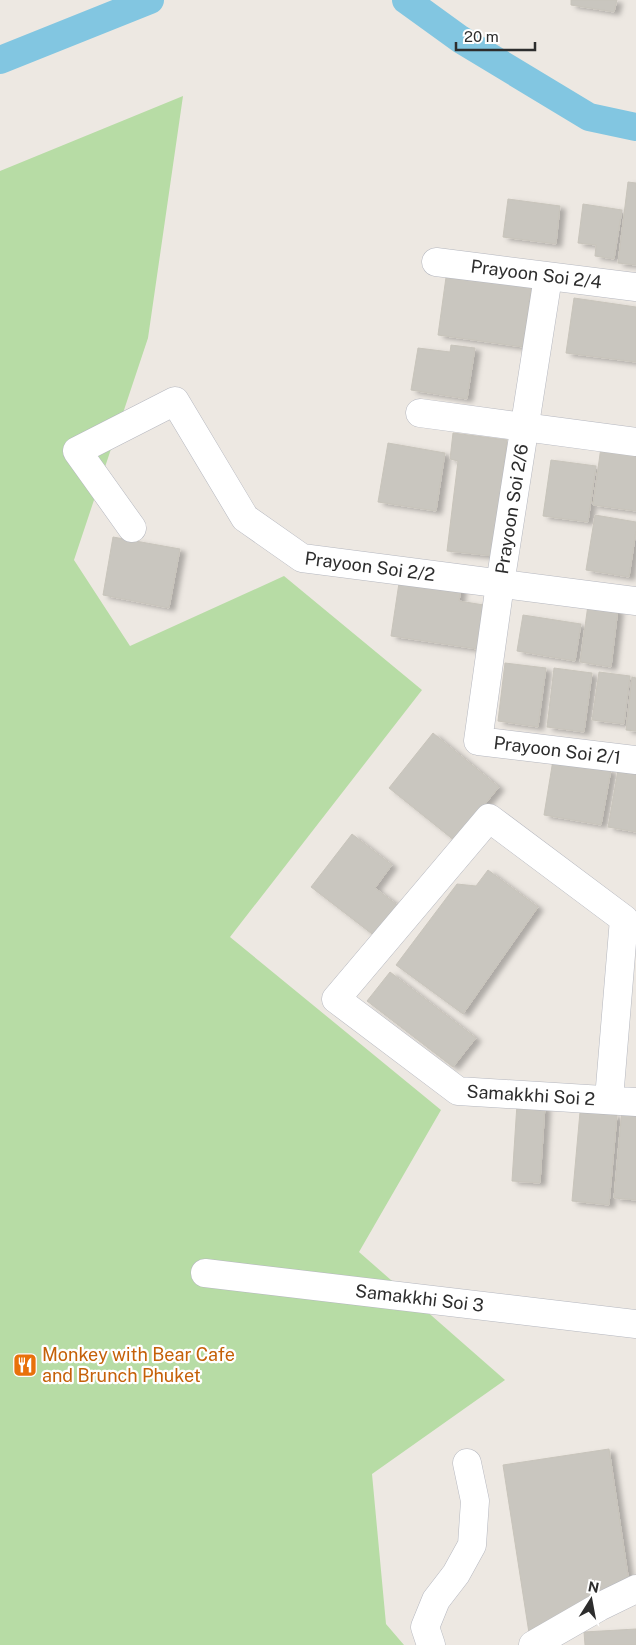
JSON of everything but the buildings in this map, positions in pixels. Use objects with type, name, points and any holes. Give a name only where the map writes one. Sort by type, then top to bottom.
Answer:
[{"type":"street","name":"Prayoon Soi 2/4","points":[[436,262],[636,287]]},
{"type":"street","name":"Prayoon Soi 2/6","points":[[478,741],[500,584],[548,277]]},
{"type":"street","name":"Prayoon Soi 2/2","points":[[132,528],[77,451],[175,402],[245,518],[302,558],[636,601]]},
{"type":"street","points":[[420,413],[636,442]]},
{"type":"street","name":"Prayoon Soi 2/1","points":[[478,741],[636,760]]},
{"type":"street","name":"Samakkhi Soi 2","points":[[609,1099],[624,919],[489,818],[336,999],[458,1091],[636,1102]]},
{"type":"street","name":"Samakkhi Soi 3","points":[[204,1273],[636,1324]]},
{"type":"street","points":[[431,1645],[425,1627],[436,1600],[456,1574],[472,1545],[475,1501],[467,1463]]},
{"type":"street","points":[[533,1645],[598,1607],[636,1589]]},
{"type":"green space","points":[[183,96],[148,338],[74,560],[130,646],[284,576],[422,690],[230,937],[441,1110],[359,1252],[505,1380],[372,1474],[386,1624],[404,1645],[0,1645],[0,171]]},
{"type":"waterway","points":[[0,60],[150,0]]},
{"type":"waterway","points":[[406,0],[460,39],[589,117],[636,127]]},
{"type":"place","name":"Monkey with Bear Cafe and Brunch Phuket","points":[[25,1365]]}]
